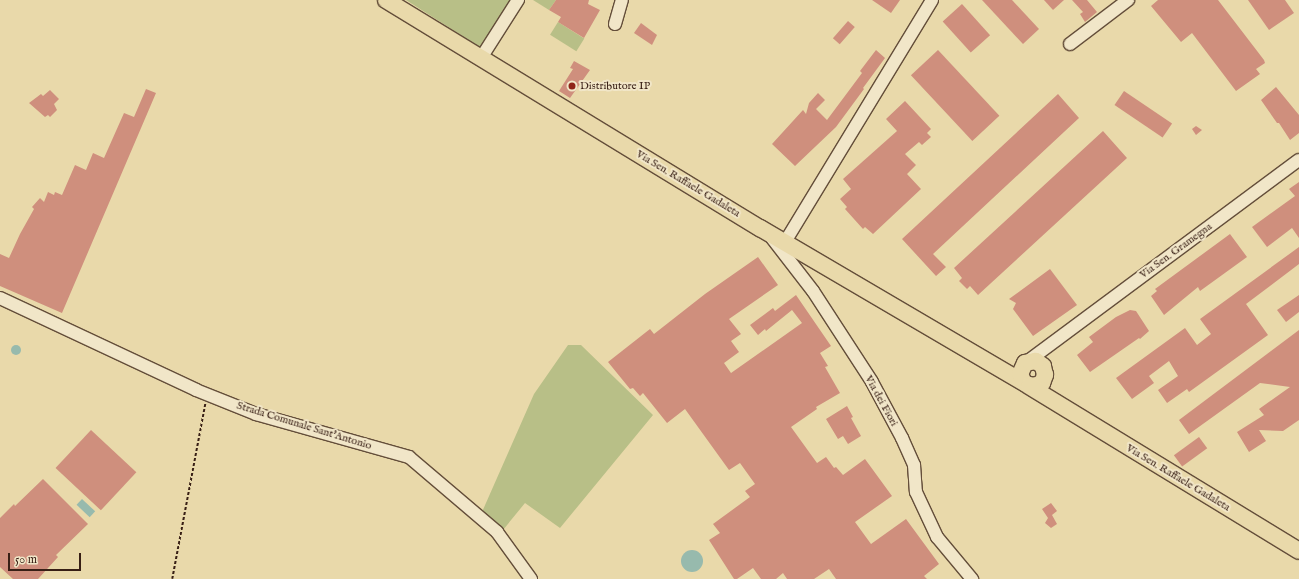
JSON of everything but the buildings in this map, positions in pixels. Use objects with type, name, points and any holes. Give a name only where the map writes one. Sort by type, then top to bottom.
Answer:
[{"type":"main road","name":"Via Sen. Raffaele Gadaleta","points":[[386,0],[767,232],[992,365],[1025,374],[1057,404],[1299,551]]},
{"type":"main road","name":"Via Sen. Raffaele Gadaleta","points":[[1025,374],[1040,363],[1045,375]]},
{"type":"main road","points":[[1025,374],[1038,385],[1045,375]]},
{"type":"main road","points":[[1045,375],[1057,404]]},
{"type":"street","points":[[481,58],[518,0]]},
{"type":"street","points":[[615,24],[622,0]]},
{"type":"street","points":[[784,242],[932,0]]},
{"type":"street","points":[[1070,44],[1128,0]]},
{"type":"street","name":"Via Sen. Gramegna","points":[[1025,374],[1053,342],[1299,160]]},
{"type":"street","name":"Via dei Fiori","points":[[767,232],[814,291],[872,382],[902,438],[914,465],[916,492],[937,537],[972,579]]},
{"type":"street","name":"Strada Comunale Sant'Antonio","points":[[0,298],[207,395],[256,414],[409,457],[497,532],[531,579]]},
{"type":"street","points":[[1045,375],[1053,342]]},
{"type":"path","points":[[172,579],[207,395]]},
{"type":"green space","points":[[406,0],[512,0],[481,48]]},
{"type":"green space","points":[[533,0],[556,0],[549,10]]},
{"type":"green space","points":[[558,22],[584,38],[576,51],[550,35]]},
{"type":"green space","points":[[568,345],[581,345],[653,415],[560,528],[525,503],[503,530],[482,512],[534,394]]},
{"type":"shaded area","points":[[14,345],[18,345],[20,346],[20,354],[14,355],[11,352],[11,348]]},
{"type":"shaded area","points":[[82,499],[95,511],[90,517],[77,505]]},
{"type":"shaded area","points":[[692,550],[700,553],[703,561],[700,569],[692,572],[684,569],[681,561],[684,553]]},
{"type":"place","name":"Distributore IP","points":[[572,86]]}]
